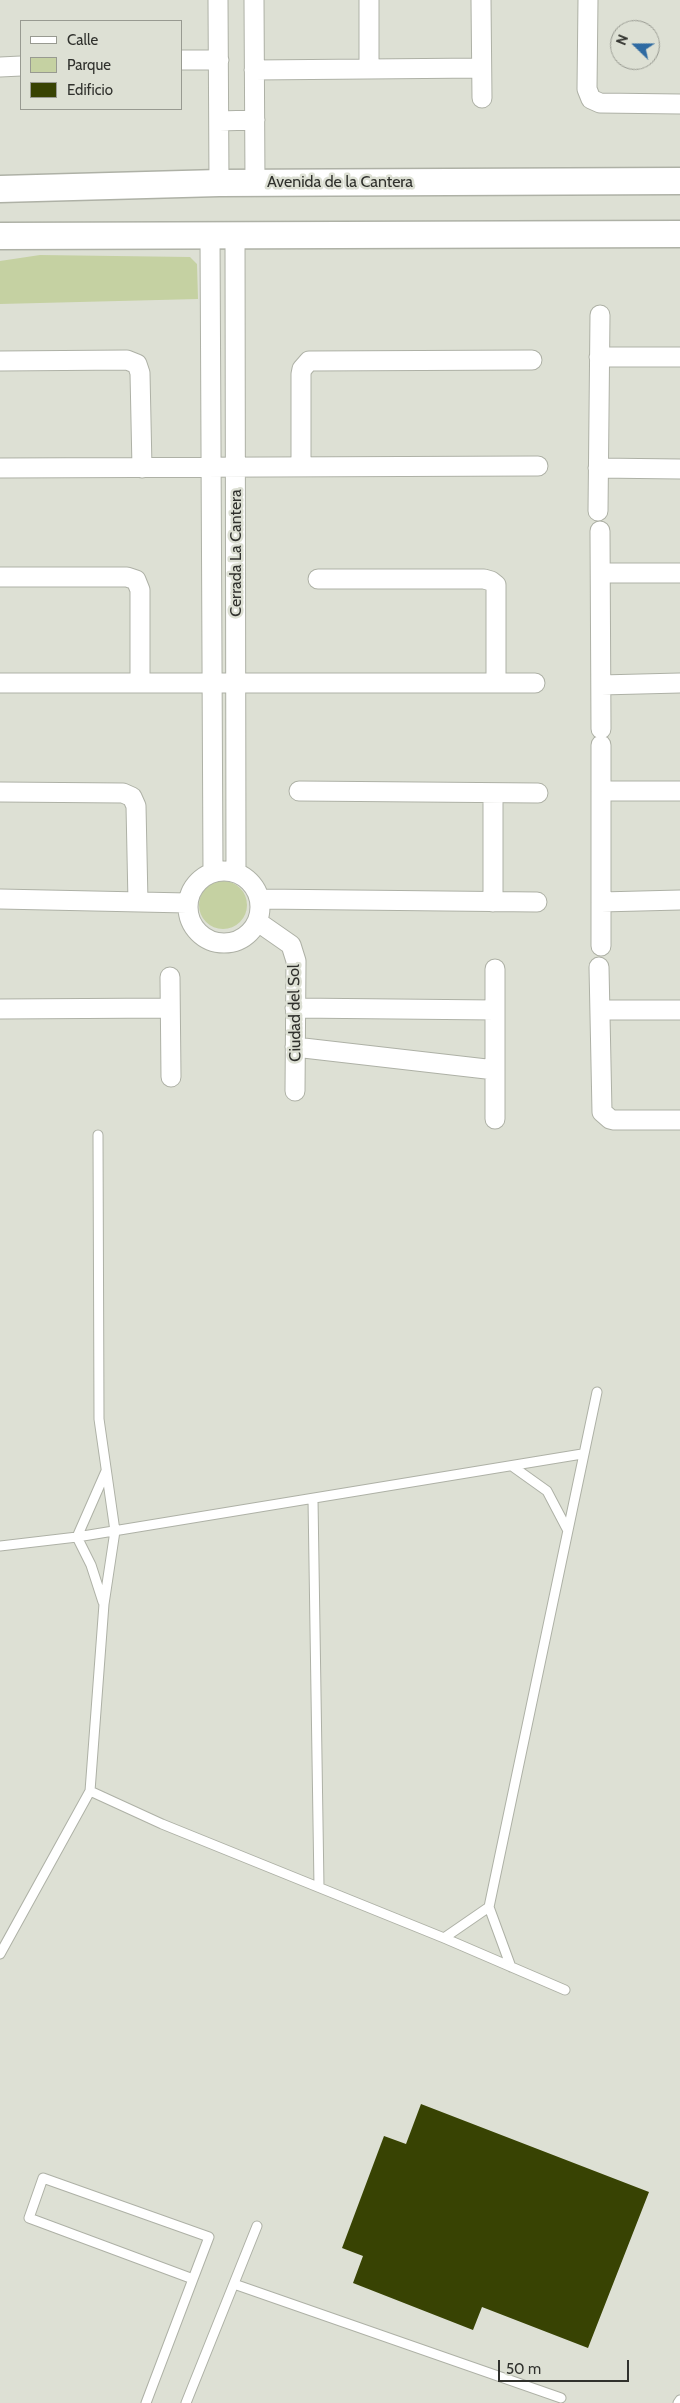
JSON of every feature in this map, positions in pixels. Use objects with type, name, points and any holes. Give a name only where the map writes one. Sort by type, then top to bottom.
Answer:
[{"type":"street","points":[[218,0],[219,183]]},
{"type":"street","points":[[254,0],[255,183]]},
{"type":"street","points":[[369,0],[369,69]]},
{"type":"street","points":[[481,0],[482,98]]},
{"type":"street","points":[[588,0],[587,89],[591,99],[600,103],[680,104]]},
{"type":"street","points":[[182,60],[219,60]]},
{"type":"street","points":[[0,66],[20,66]]},
{"type":"street","points":[[254,70],[481,68]]},
{"type":"street","points":[[219,121],[255,120]]},
{"type":"street","name":"Avenida de la Cantera","points":[[0,189],[219,183],[680,181]]},
{"type":"street","points":[[0,236],[680,234]]},
{"type":"street","name":"Cerrada La Cantera","points":[[222,235],[236,467],[236,872]]},
{"type":"street","name":"Cerrada La Cantera","points":[[213,872],[211,467],[222,235]]},
{"type":"street","points":[[598,511],[600,315]]},
{"type":"street","points":[[599,357],[680,357]]},
{"type":"street","points":[[0,361],[127,360],[136,364],[140,373],[142,468]]},
{"type":"street","points":[[301,467],[301,374],[302,368],[309,361],[532,360]]},
{"type":"street","points":[[0,468],[538,466]]},
{"type":"street","points":[[598,468],[680,469]]},
{"type":"street","points":[[600,531],[601,946]]},
{"type":"street","points":[[601,573],[680,573]]},
{"type":"street","points":[[0,577],[126,577],[136,580],[140,590],[140,683]]},
{"type":"street","points":[[318,579],[484,579],[491,581],[496,585],[496,683]]},
{"type":"street","points":[[0,683],[535,683]]},
{"type":"street","points":[[601,685],[680,684]]},
{"type":"street","points":[[299,791],[538,793]]},
{"type":"street","points":[[601,791],[680,791]]},
{"type":"street","points":[[0,792],[123,793],[132,797],[136,806],[138,902]]},
{"type":"street","points":[[493,902],[494,793]]},
{"type":"street","points":[[213,872],[236,872],[252,882],[261,899],[261,913],[258,922],[248,936],[232,943],[214,943],[199,934],[190,920],[187,903],[196,884],[213,872]]},
{"type":"street","points":[[261,899],[537,902]]},
{"type":"street","points":[[0,900],[187,903]]},
{"type":"street","points":[[601,902],[680,900]]},
{"type":"street","name":"Ciudad del Sol","points":[[258,922],[291,945],[296,960],[296,1091]]},
{"type":"street","points":[[600,967],[602,1112],[614,1120],[680,1120]]},
{"type":"street","points":[[495,968],[495,1119]]},
{"type":"street","points":[[170,978],[171,1078]]},
{"type":"street","points":[[0,1009],[170,1008]]},
{"type":"street","points":[[295,1008],[495,1010]]},
{"type":"street","points":[[600,1010],[680,1010]]},
{"type":"street","points":[[295,1047],[495,1070]]},
{"type":"lane","points":[[0,1954],[90,1791],[104,1604],[115,1531],[99,1419],[98,1135]]},
{"type":"lane","points":[[511,1967],[489,1907],[582,1454],[597,1392]]},
{"type":"lane","points":[[0,1546],[115,1531],[582,1454]]},
{"type":"lane","points":[[512,1466],[548,1490],[567,1529]]},
{"type":"lane","points":[[77,1537],[107,1471]]},
{"type":"lane","points":[[314,1498],[318,1887]]},
{"type":"lane","points":[[77,1537],[91,1565],[104,1604]]},
{"type":"lane","points":[[90,1791],[162,1824],[444,1938],[565,1990]]},
{"type":"lane","points":[[444,1938],[489,1907]]},
{"type":"lane","points":[[146,2403],[209,2237],[43,2178],[29,2218],[193,2279]]},
{"type":"lane","points":[[186,2403],[257,2226]]},
{"type":"lane","points":[[234,2284],[561,2398]]},
{"type":"green space","points":[[40,255],[190,257],[197,264],[198,299],[0,304],[0,261]]},
{"type":"green space","points":[[218,881],[228,881],[240,888],[247,900],[247,910],[240,922],[228,929],[218,929],[210,925],[203,918],[199,910],[199,900],[203,892],[210,885]]},
{"type":"building","points":[[421,2104],[649,2192],[588,2348],[482,2307],[473,2330],[353,2283],[363,2256],[342,2248],[384,2136],[406,2144]]}]
